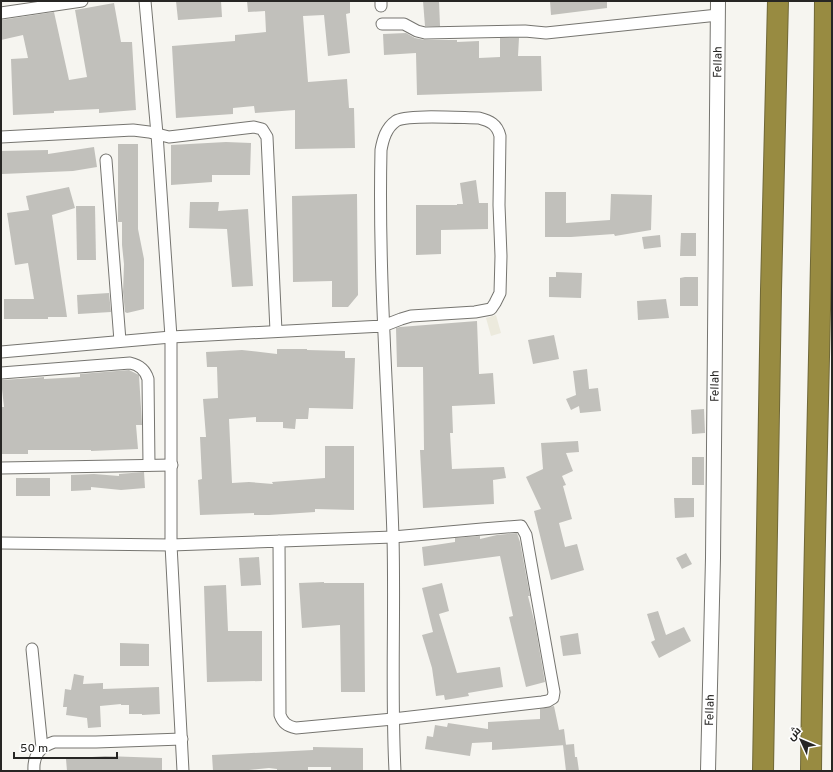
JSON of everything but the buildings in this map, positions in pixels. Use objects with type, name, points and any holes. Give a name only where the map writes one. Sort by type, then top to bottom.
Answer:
[{"type":"highway","points":[[763,771],[771,298],[778,1]]},
{"type":"highway","points":[[811,771],[825,1]]},
{"type":"street","points":[[1,13],[82,1]]},
{"type":"street","points":[[145,1],[157,134],[171,336],[171,545],[183,771]]},
{"type":"street","points":[[382,24],[404,24],[417,31],[425,33],[525,31],[546,33],[718,8]]},
{"type":"street","name":"Fellah","points":[[708,771],[713,558],[718,8]]},
{"type":"street","points":[[1,352],[171,336],[383,326],[411,316],[475,312],[490,309],[500,293],[500,136],[498,129],[488,120],[466,118],[397,120],[390,126],[383,137],[380,150],[383,326],[393,538],[393,719],[395,771]]},
{"type":"street","points":[[1,137],[133,130],[169,137],[258,127],[266,133],[267,137],[276,331]]},
{"type":"street","points":[[106,160],[120,341]]},
{"type":"street","points":[[1,373],[130,362],[139,366],[144,370],[148,379],[149,465]]},
{"type":"street","points":[[1,468],[172,465]]},
{"type":"street","points":[[1,543],[171,545],[279,541],[393,538],[482,529],[522,527],[526,535],[554,692],[553,698],[542,702],[393,719],[296,728],[290,727],[282,720],[280,715],[279,541]]},
{"type":"street","points":[[32,649],[42,748]]},
{"type":"street","points":[[34,771],[35,756],[42,748],[54,742],[182,740]]},
{"type":"shaded area","points":[[496,315],[501,333],[491,336],[486,318]]}]
